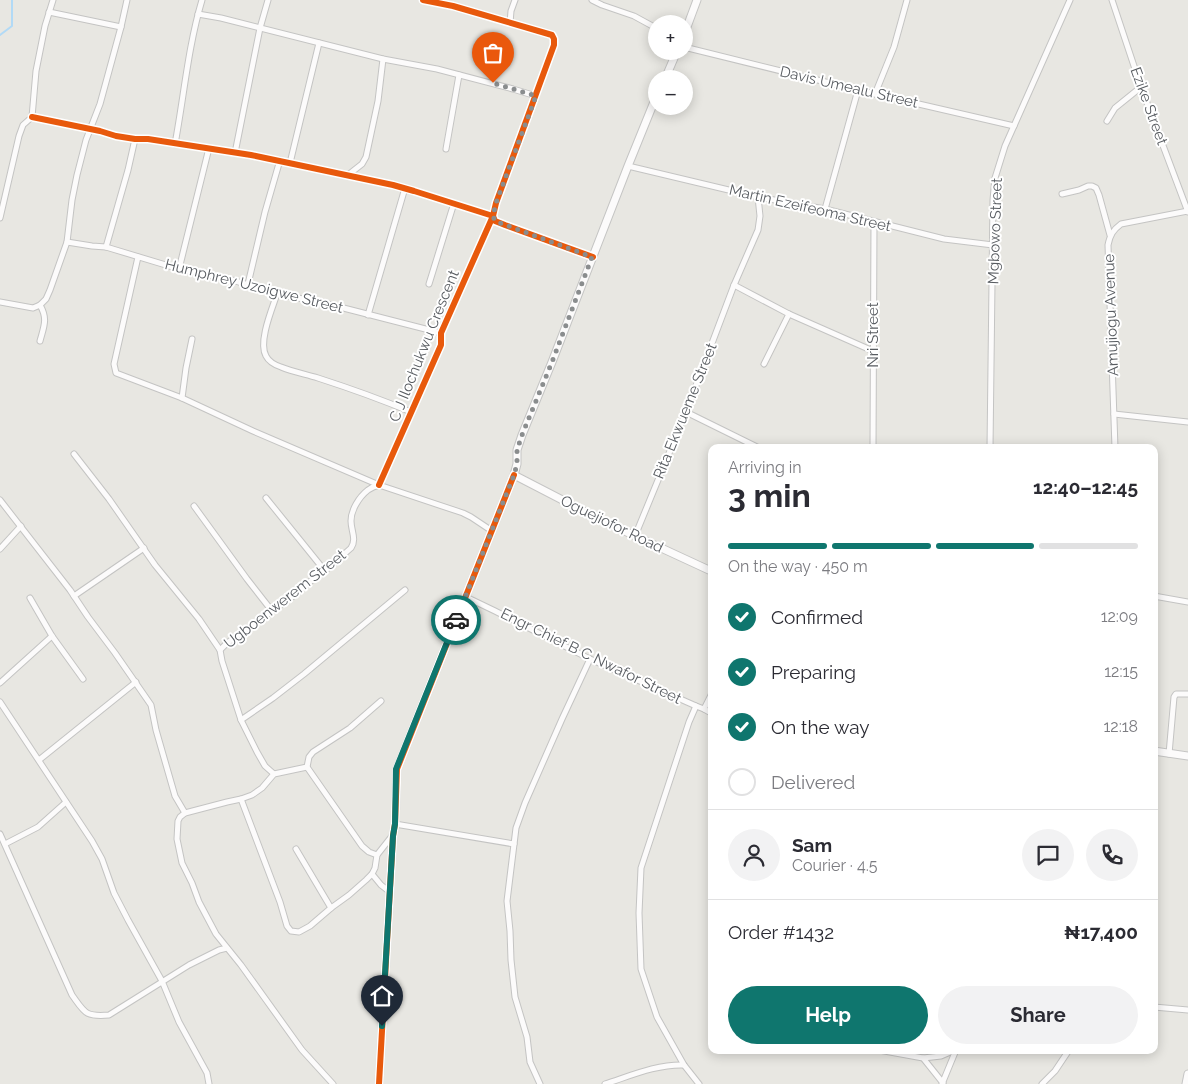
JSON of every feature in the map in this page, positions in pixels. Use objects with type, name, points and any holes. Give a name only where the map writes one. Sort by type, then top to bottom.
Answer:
[{"type":"main road","points":[[691,15],[697,0]]},
{"type":"main road","points":[[379,1084],[395,824],[396,769],[468,598],[514,475],[517,464],[517,450],[522,435],[649,115]]},
{"type":"main road","name":"Oguejiofor Road","points":[[514,475],[635,536],[708,570]]},
{"type":"main road","points":[[1158,752],[1188,756]]},
{"type":"main road","points":[[1186,1084],[1188,1074]]},
{"type":"street","points":[[0,218],[19,136],[23,125],[32,117],[36,71],[53,0]]},
{"type":"street","points":[[0,302],[32,308],[40,305],[46,299],[68,242],[72,200],[86,140],[100,104],[121,27],[126,0]]},
{"type":"street","points":[[175,144],[185,82],[202,0]]},
{"type":"street","points":[[235,153],[260,28],[268,0]]},
{"type":"street","points":[[423,0],[453,6],[510,23],[511,11],[515,0]]},
{"type":"street","points":[[592,0],[634,16],[648,24]]},
{"type":"street","points":[[875,94],[894,47],[907,0]]},
{"type":"street","name":"Mgbowo Street","points":[[990,444],[993,200],[995,178],[1005,146],[1070,0]]},
{"type":"street","name":"Ezike Street","points":[[1112,0],[1141,87],[1188,211]]},
{"type":"street","points":[[49,12],[121,27]]},
{"type":"street","points":[[198,14],[383,58],[429,67],[536,96]]},
{"type":"street","name":"C J Ilochukwu Crescent","points":[[379,485],[441,345],[441,333],[493,216],[496,203],[536,96],[554,39],[552,35],[510,23]]},
{"type":"street","points":[[290,163],[319,43]]},
{"type":"street","name":"Davis Umealu Street","points":[[693,49],[1014,126]]},
{"type":"street","points":[[348,175],[362,164],[366,157],[378,101],[383,58]]},
{"type":"street","points":[[446,150],[459,75]]},
{"type":"street","points":[[1106,121],[1115,108],[1141,87]]},
{"type":"street","points":[[825,209],[858,90]]},
{"type":"street","points":[[32,117],[116,136],[148,139],[280,160],[405,188],[493,216],[495,221],[592,257]]},
{"type":"street","points":[[106,247],[135,139]]},
{"type":"street","points":[[179,269],[209,148]]},
{"type":"street","points":[[248,284],[265,212],[280,160]]},
{"type":"street","name":"Martin Ezeifeoma Street","points":[[628,166],[758,197],[825,209],[944,239],[993,245]]},
{"type":"street","points":[[1062,194],[1088,186],[1096,188],[1110,235]]},
{"type":"street","points":[[368,315],[405,188]]},
{"type":"street","name":"Rita Ekwueme Street","points":[[635,536],[758,230],[760,216],[758,197]]},
{"type":"street","points":[[429,284],[454,203]]},
{"type":"street","name":"Amujiogu Avenue","points":[[1115,444],[1108,244],[1110,235],[1121,224],[1188,211]]},
{"type":"street","name":"Nri Street","points":[[873,444],[874,222]]},
{"type":"street","name":"Humphrey Uzoigwe Street","points":[[68,242],[106,247],[179,269],[228,279],[277,294],[324,303],[441,333]]},
{"type":"street","points":[[138,257],[114,364],[116,373],[182,398],[379,485],[463,513],[492,531]]},
{"type":"street","points":[[734,286],[789,314],[873,351]]},
{"type":"street","points":[[277,294],[263,347],[270,362],[411,412]]},
{"type":"street","points":[[40,305],[44,313],[45,324],[40,341]]},
{"type":"street","points":[[764,364],[789,314]]},
{"type":"street","points":[[182,398],[192,338]]},
{"type":"street","points":[[686,412],[751,444]]},
{"type":"street","points":[[1114,414],[1188,422]]},
{"type":"street","points":[[74,454],[109,499],[155,565],[199,619],[220,650]]},
{"type":"street","name":"Ugboenwerem Street","points":[[274,774],[265,766],[242,720],[220,650],[292,597],[351,548],[354,544],[354,538],[351,522],[356,506],[368,490],[379,485]]},
{"type":"street","points":[[266,498],[325,571]]},
{"type":"street","points":[[0,500],[74,596],[151,705],[156,730],[175,796],[185,813]]},
{"type":"street","points":[[194,506],[272,611]]},
{"type":"street","points":[[0,549],[21,526]]},
{"type":"street","points":[[74,596],[144,548]]},
{"type":"street","points":[[242,720],[304,674],[405,590]]},
{"type":"street","points":[[1158,597],[1188,602]]},
{"type":"street","points":[[30,598],[52,636],[83,679]]},
{"type":"street","name":"Engr Chief B C Nwafor Street","points":[[468,598],[590,659],[708,711]]},
{"type":"street","points":[[0,683],[52,636]]},
{"type":"street","points":[[540,1084],[530,1062],[527,1037],[515,997],[507,901],[516,828],[525,803],[590,659]]},
{"type":"street","points":[[39,760],[136,682]]},
{"type":"street","points":[[1169,754],[1174,697],[1176,694],[1188,694]]},
{"type":"street","points":[[377,855],[369,852],[362,846],[307,766],[309,757],[313,752],[350,728],[382,701]]},
{"type":"street","points":[[704,709],[708,701]]},
{"type":"street","points":[[0,702],[102,859],[114,893],[162,981],[183,1029],[207,1074],[209,1084]]},
{"type":"street","points":[[696,706],[688,722],[641,868],[639,913],[641,969],[657,1017],[684,1065],[699,1084]]},
{"type":"street","points":[[307,766],[274,774],[262,788],[242,799],[185,813],[180,817],[177,825],[177,839],[182,863],[199,902],[216,934],[241,965],[302,1050],[333,1084]]},
{"type":"street","points":[[242,799],[280,902],[286,926],[291,932],[299,932],[304,929],[349,895],[372,874],[377,855],[393,836]]},
{"type":"street","points":[[5,844],[38,827],[66,802]]},
{"type":"street","points":[[395,824],[514,844]]},
{"type":"street","points":[[0,834],[72,994],[84,1012],[94,1016],[109,1015],[189,965],[227,948]]},
{"type":"street","points":[[296,849],[331,908]]},
{"type":"street","points":[[372,874],[390,892]]},
{"type":"street","points":[[1158,1007],[1188,1010]]},
{"type":"street","points":[[901,1054],[923,1058],[947,1054]]},
{"type":"street","points":[[942,1084],[954,1054]]},
{"type":"street","points":[[1042,1084],[1055,1071],[1066,1054]]},
{"type":"street","points":[[923,1058],[942,1084]]},
{"type":"street","points":[[604,1084],[662,1066],[684,1065]]},
{"type":"waterway","points":[[0,35],[12,26],[12,0]]},
{"type":"cycle path","points":[[379,485],[441,345],[441,333],[493,216],[496,203],[554,45],[552,35],[453,6],[423,0]]},
{"type":"cycle path","points":[[32,117],[116,136],[251,155],[393,185],[493,216],[495,221],[593,257]]},
{"type":"cycle path","points":[[379,1084],[397,769],[514,475]]},
{"type":"way so far","points":[[456,620],[514,475],[517,464],[517,450],[522,435],[592,257],[495,221],[493,216],[496,203],[536,96],[493,83]]},
{"type":"route","points":[[382,1026],[395,824],[396,769],[456,620]]}]
